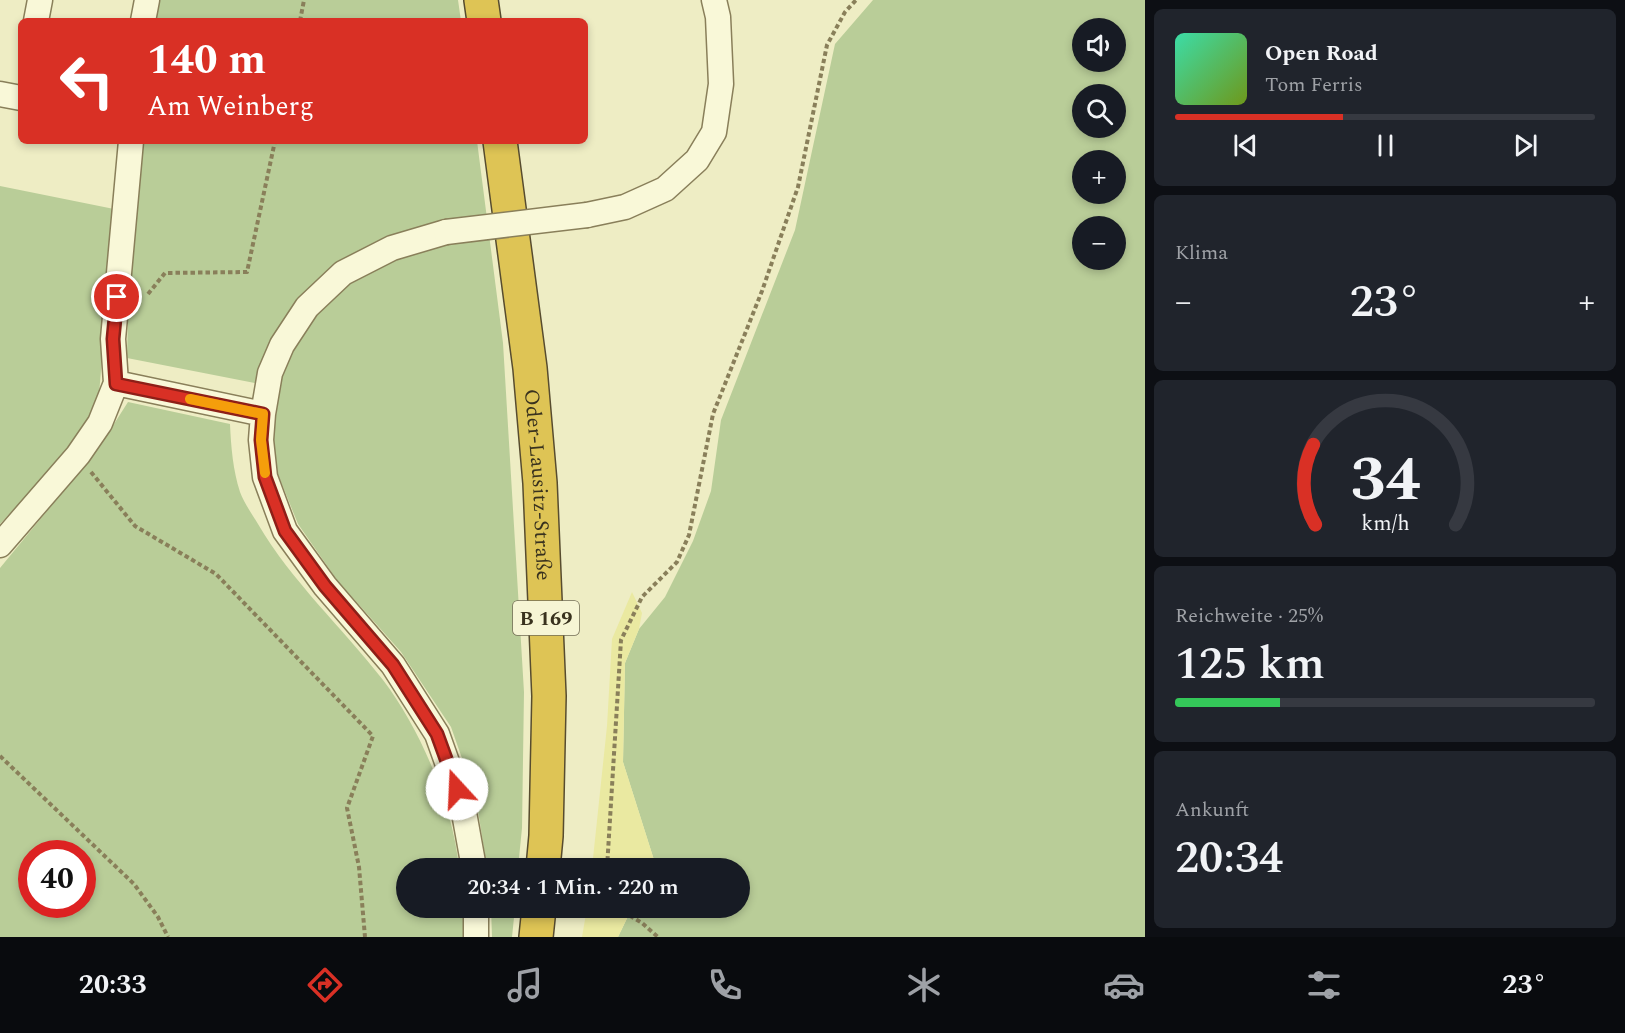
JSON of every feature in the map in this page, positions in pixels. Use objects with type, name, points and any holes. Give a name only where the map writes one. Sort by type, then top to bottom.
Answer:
[{"type":"highway","points":[[481,0],[484,18]]},
{"type":"highway","name":"Oder-Lausitz-Straße","points":[[500,144],[530,368],[540,483],[549,696],[544,858]]},
{"type":"highway","points":[[536,937],[538,918]]},
{"type":"street","points":[[37,18],[40,0]]},
{"type":"street","points":[[144,18],[147,0]]},
{"type":"street","points":[[472,858],[463,807],[437,734],[393,665],[325,586],[285,531],[265,477],[261,440],[270,374],[282,345],[307,307],[343,273],[392,248],[446,232],[587,215],[625,207],[665,189],[697,160],[714,132],[721,84],[718,17],[714,0]]},
{"type":"street","points":[[0,545],[78,455],[100,423],[116,384],[113,339],[131,144]]},
{"type":"street","points":[[116,384],[263,414]]},
{"type":"street","points":[[476,918],[476,937]]},
{"type":"path","points":[[301,18],[304,0]]},
{"type":"path","points":[[608,858],[621,640],[642,597],[677,562],[689,535],[713,414],[762,291],[798,187],[827,45],[845,12],[856,0]]},
{"type":"path","points":[[148,294],[165,273],[247,272],[273,144]]},
{"type":"path","points":[[78,455],[135,526],[216,574],[373,736],[347,807],[359,867],[365,937]]},
{"type":"path","points":[[0,756],[134,885],[158,917],[168,937]]},
{"type":"path","points":[[634,918],[658,937]]},
{"type":"green space","points":[[152,0],[458,0],[461,18],[149,18]]},
{"type":"green space","points":[[873,0],[1145,0],[1145,937],[618,937],[627,918],[750,918],[750,858],[653,858],[623,762],[625,663],[639,629],[665,597],[693,541],[711,491],[721,420],[795,230],[835,44]]},
{"type":"green space","points":[[132,144],[477,144],[503,343],[524,692],[522,828],[519,858],[485,858],[476,798],[451,727],[401,652],[337,580],[298,524],[277,472],[273,436],[280,388],[127,358]]},
{"type":"green space","points":[[0,186],[114,209],[99,395],[88,422],[41,480],[0,524]]},
{"type":"green space","points":[[128,402],[230,424],[236,475],[240,492],[248,508],[286,565],[367,660],[397,700],[422,745],[442,794],[458,858],[396,858],[396,918],[463,918],[463,937],[0,937],[0,568],[98,449]]},
{"type":"green space","points":[[491,918],[514,918],[512,937],[492,937]]},
{"type":"sand","points":[[632,592],[642,613],[639,629],[625,663],[623,762],[653,858],[593,858],[607,726],[612,639]]},
{"type":"sand","points":[[585,918],[627,918],[618,937],[582,937]]},
{"type":"slow traffic","points":[[190,399],[263,414],[261,440],[265,473]]},
{"type":"route","points":[[117,297],[113,339],[116,384],[263,414],[261,440],[265,477],[285,531],[325,586],[393,665],[437,734],[457,789]]}]
